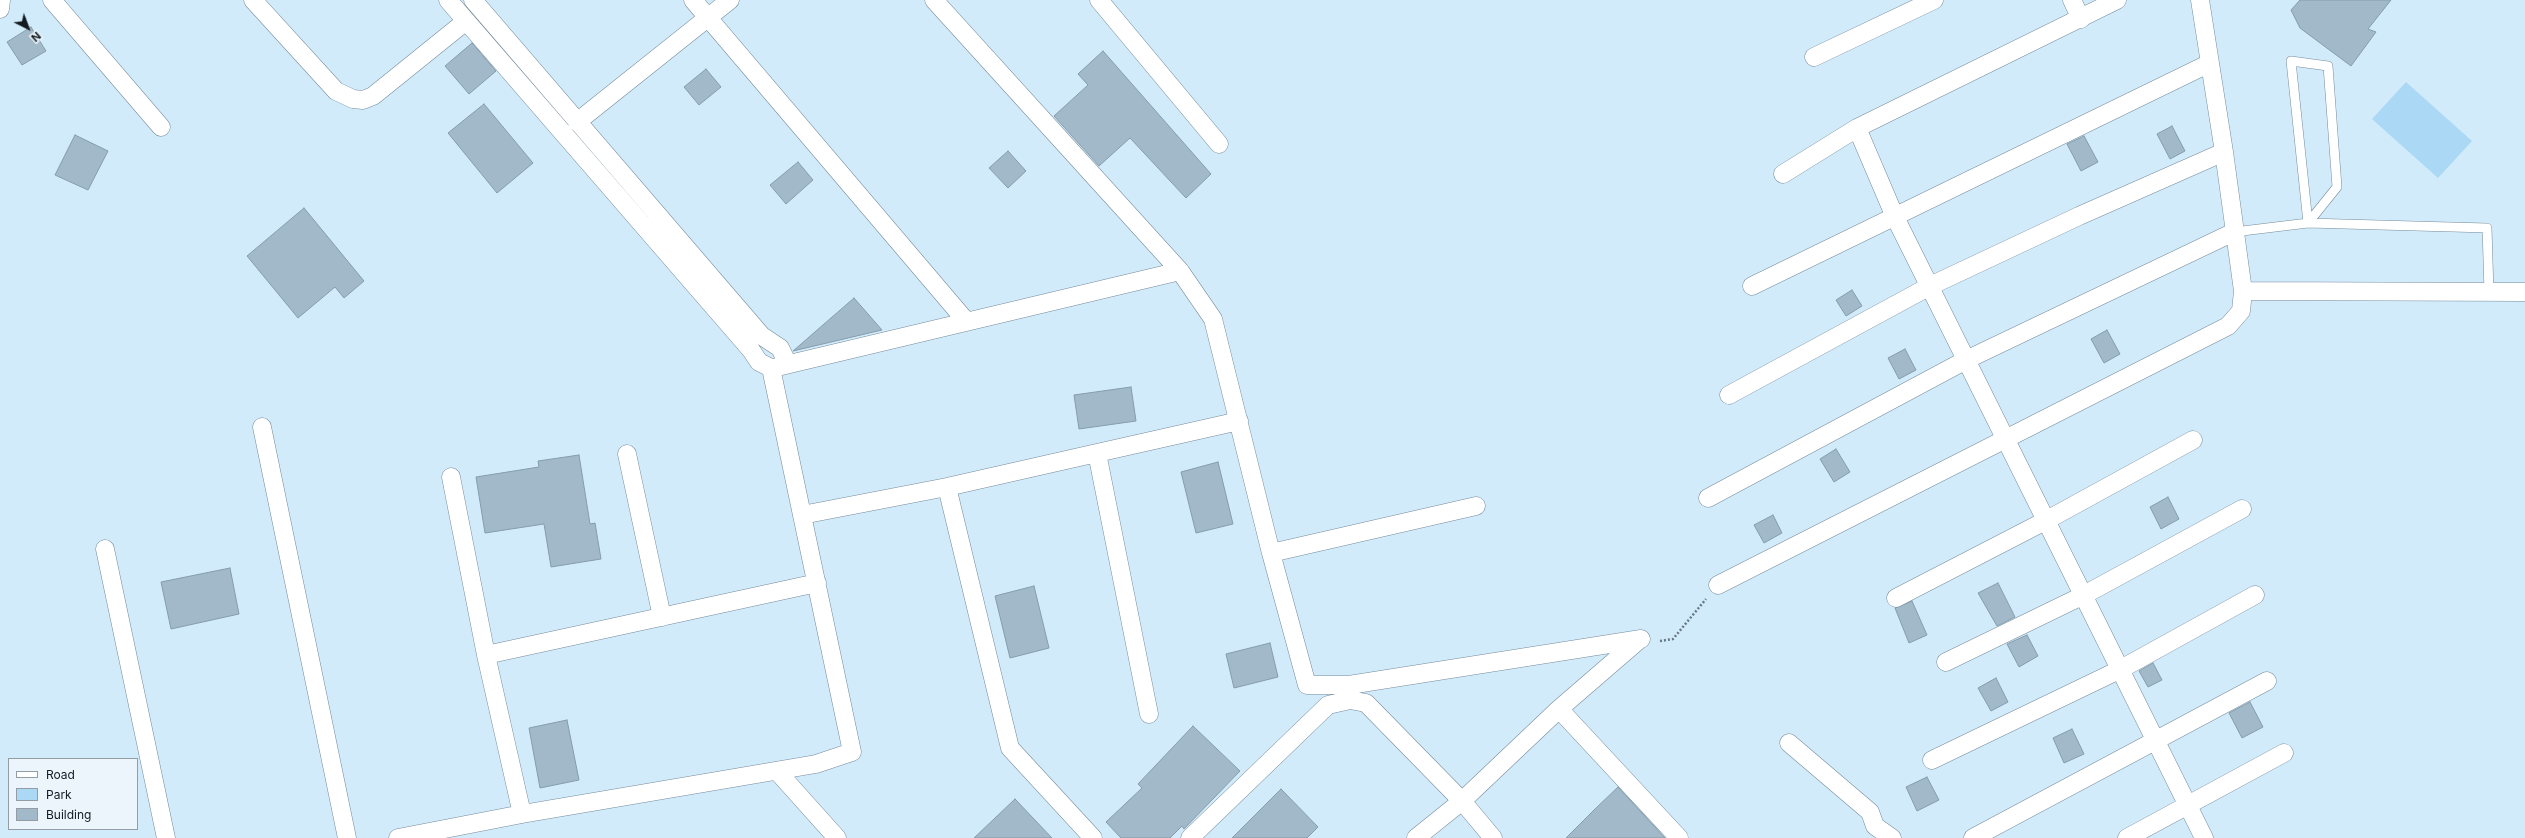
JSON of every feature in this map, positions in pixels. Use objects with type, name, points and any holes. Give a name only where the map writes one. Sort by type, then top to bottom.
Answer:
[{"type":"street","points":[[0,10],[1,0]]},
{"type":"street","points":[[52,0],[161,127]]},
{"type":"street","points":[[253,0],[336,90],[353,99],[363,100],[373,96],[466,20]]},
{"type":"street","points":[[398,838],[522,814],[816,764],[852,752],[802,515],[779,366],[780,348],[756,343],[448,0]]},
{"type":"street","points":[[473,0],[577,122],[756,343],[759,362],[779,366],[1180,271]]},
{"type":"street","points":[[693,0],[966,321]]},
{"type":"street","points":[[577,122],[730,0]]},
{"type":"street","points":[[934,0],[1180,271],[1214,319],[1271,552],[1307,685],[1349,685],[1641,639]]},
{"type":"street","points":[[1099,0],[1219,144]]},
{"type":"street","points":[[1814,57],[1934,0]]},
{"type":"street","points":[[2072,0],[2081,19]]},
{"type":"street","points":[[1783,174],[1857,128],[2117,0]]},
{"type":"street","points":[[1718,585],[2228,326],[2240,311],[2244,291],[2200,0]]},
{"type":"street","points":[[1752,286],[2210,63]]},
{"type":"street","points":[[1857,128],[1895,217],[2204,838]]},
{"type":"street","points":[[1729,395],[1930,286],[2079,216],[2224,152]]},
{"type":"street","points":[[1708,498],[1966,360],[2234,232]]},
{"type":"street","points":[[2244,291],[2525,292]]},
{"type":"street","points":[[802,515],[947,487],[1238,421]]},
{"type":"street","points":[[262,426],[347,838]]},
{"type":"street","points":[[1896,598],[2047,520],[2193,440]]},
{"type":"street","points":[[1097,453],[1149,714]]},
{"type":"street","points":[[627,454],[662,617]]},
{"type":"street","points":[[451,477],[486,655],[522,814]]},
{"type":"street","points":[[947,487],[1010,748],[1093,838]]},
{"type":"street","points":[[1271,552],[1476,506]]},
{"type":"street","points":[[1946,662],[2084,595],[2242,509]]},
{"type":"street","points":[[104,549],[166,838]]},
{"type":"street","points":[[486,655],[817,583]]},
{"type":"street","points":[[1932,760],[2121,670],[2255,595]]},
{"type":"street","points":[[1416,838],[1462,801],[1559,709],[1641,639]]},
{"type":"street","points":[[1973,838],[2267,681]]},
{"type":"street","points":[[1190,838],[1328,705],[1350,700],[1366,703],[1462,801],[1493,838]]},
{"type":"street","points":[[1559,709],[1679,838]]},
{"type":"street","points":[[1788,743],[1870,812],[1870,832],[1892,838]]},
{"type":"street","points":[[2127,838],[2284,753]]},
{"type":"street","points":[[777,771],[837,838]]},
{"type":"lane","points":[[2291,61],[2328,66],[2336,187],[2308,223],[2303,169],[2291,61]]},
{"type":"lane","points":[[2234,232],[2308,223],[2487,228],[2489,292]]},
{"type":"path","points":[[1641,639],[1661,641],[1673,639],[1718,585]]},
{"type":"green space","points":[[2406,82],[2472,141],[2438,178],[2372,119]]},
{"type":"building","points":[[2300,0],[2391,0],[2368,29],[2376,32],[2351,66],[2300,28],[2291,10]]},
{"type":"building","points":[[31,27],[46,51],[22,65],[7,42]]},
{"type":"building","points":[[472,43],[496,71],[469,94],[445,66]]},
{"type":"building","points":[[1103,51],[1211,174],[1186,198],[1130,138],[1099,166],[1054,116],[1088,85],[1078,74]]},
{"type":"building","points":[[706,69],[721,87],[699,105],[684,87]]},
{"type":"building","points":[[484,104],[533,163],[497,193],[448,133]]},
{"type":"building","points":[[2172,126],[2185,151],[2170,159],[2157,134]]},
{"type":"building","points":[[75,135],[108,151],[88,190],[55,175]]},
{"type":"building","points":[[2084,136],[2098,162],[2081,171],[2067,144]]},
{"type":"building","points":[[1008,151],[1026,171],[1008,188],[989,168]]},
{"type":"building","points":[[798,162],[813,180],[786,204],[770,185]]},
{"type":"building","points":[[304,208],[364,281],[344,298],[335,287],[298,318],[247,256]]},
{"type":"building","points":[[1852,290],[1862,306],[1846,316],[1836,300]]},
{"type":"building","points":[[854,298],[882,330],[793,351]]},
{"type":"building","points":[[2107,330],[2120,354],[2104,363],[2091,339]]},
{"type":"building","points":[[1905,349],[1916,370],[1899,379],[1888,358]]},
{"type":"building","points":[[1131,387],[1136,421],[1079,429],[1074,395]]},
{"type":"building","points":[[1836,449],[1850,472],[1834,482],[1820,459]]},
{"type":"building","points":[[579,455],[590,524],[595,523],[601,559],[551,567],[544,524],[485,533],[476,477],[539,467],[538,461]]},
{"type":"building","points":[[1218,462],[1233,524],[1196,533],[1181,472]]},
{"type":"building","points":[[2168,497],[2179,519],[2161,529],[2150,507]]},
{"type":"building","points":[[1773,515],[1782,533],[1764,543],[1754,525]]},
{"type":"building","points":[[230,568],[239,614],[171,629],[161,582]]},
{"type":"building","points":[[1998,583],[2015,617],[1997,626],[1978,593]]},
{"type":"building","points":[[1034,586],[1049,648],[1010,658],[995,596]]},
{"type":"building","points":[[1912,601],[1927,635],[1909,643],[1895,608]]},
{"type":"building","points":[[2027,635],[2038,656],[2019,667],[2007,644]]},
{"type":"building","points":[[1270,643],[1278,677],[1234,688],[1226,654]]},
{"type":"building","points":[[2153,663],[2162,680],[2148,687],[2139,671]]},
{"type":"building","points":[[1996,678],[2008,702],[1991,711],[1978,688]]},
{"type":"building","points":[[2250,702],[2263,727],[2242,738],[2229,713]]},
{"type":"building","points":[[567,720],[579,780],[540,788],[529,728]]},
{"type":"building","points":[[1193,726],[1240,771],[1184,829],[1182,826],[1170,838],[1121,838],[1106,822],[1142,788],[1138,784]]},
{"type":"building","points":[[2072,729],[2084,754],[2064,763],[2053,738]]},
{"type":"building","points":[[1927,777],[1939,800],[1917,811],[1906,787]]},
{"type":"building","points":[[1618,787],[1665,838],[1566,838],[1594,810]]},
{"type":"building","points":[[1281,789],[1318,827],[1307,838],[1232,838]]},
{"type":"building","points":[[1015,799],[1052,838],[974,838]]}]
